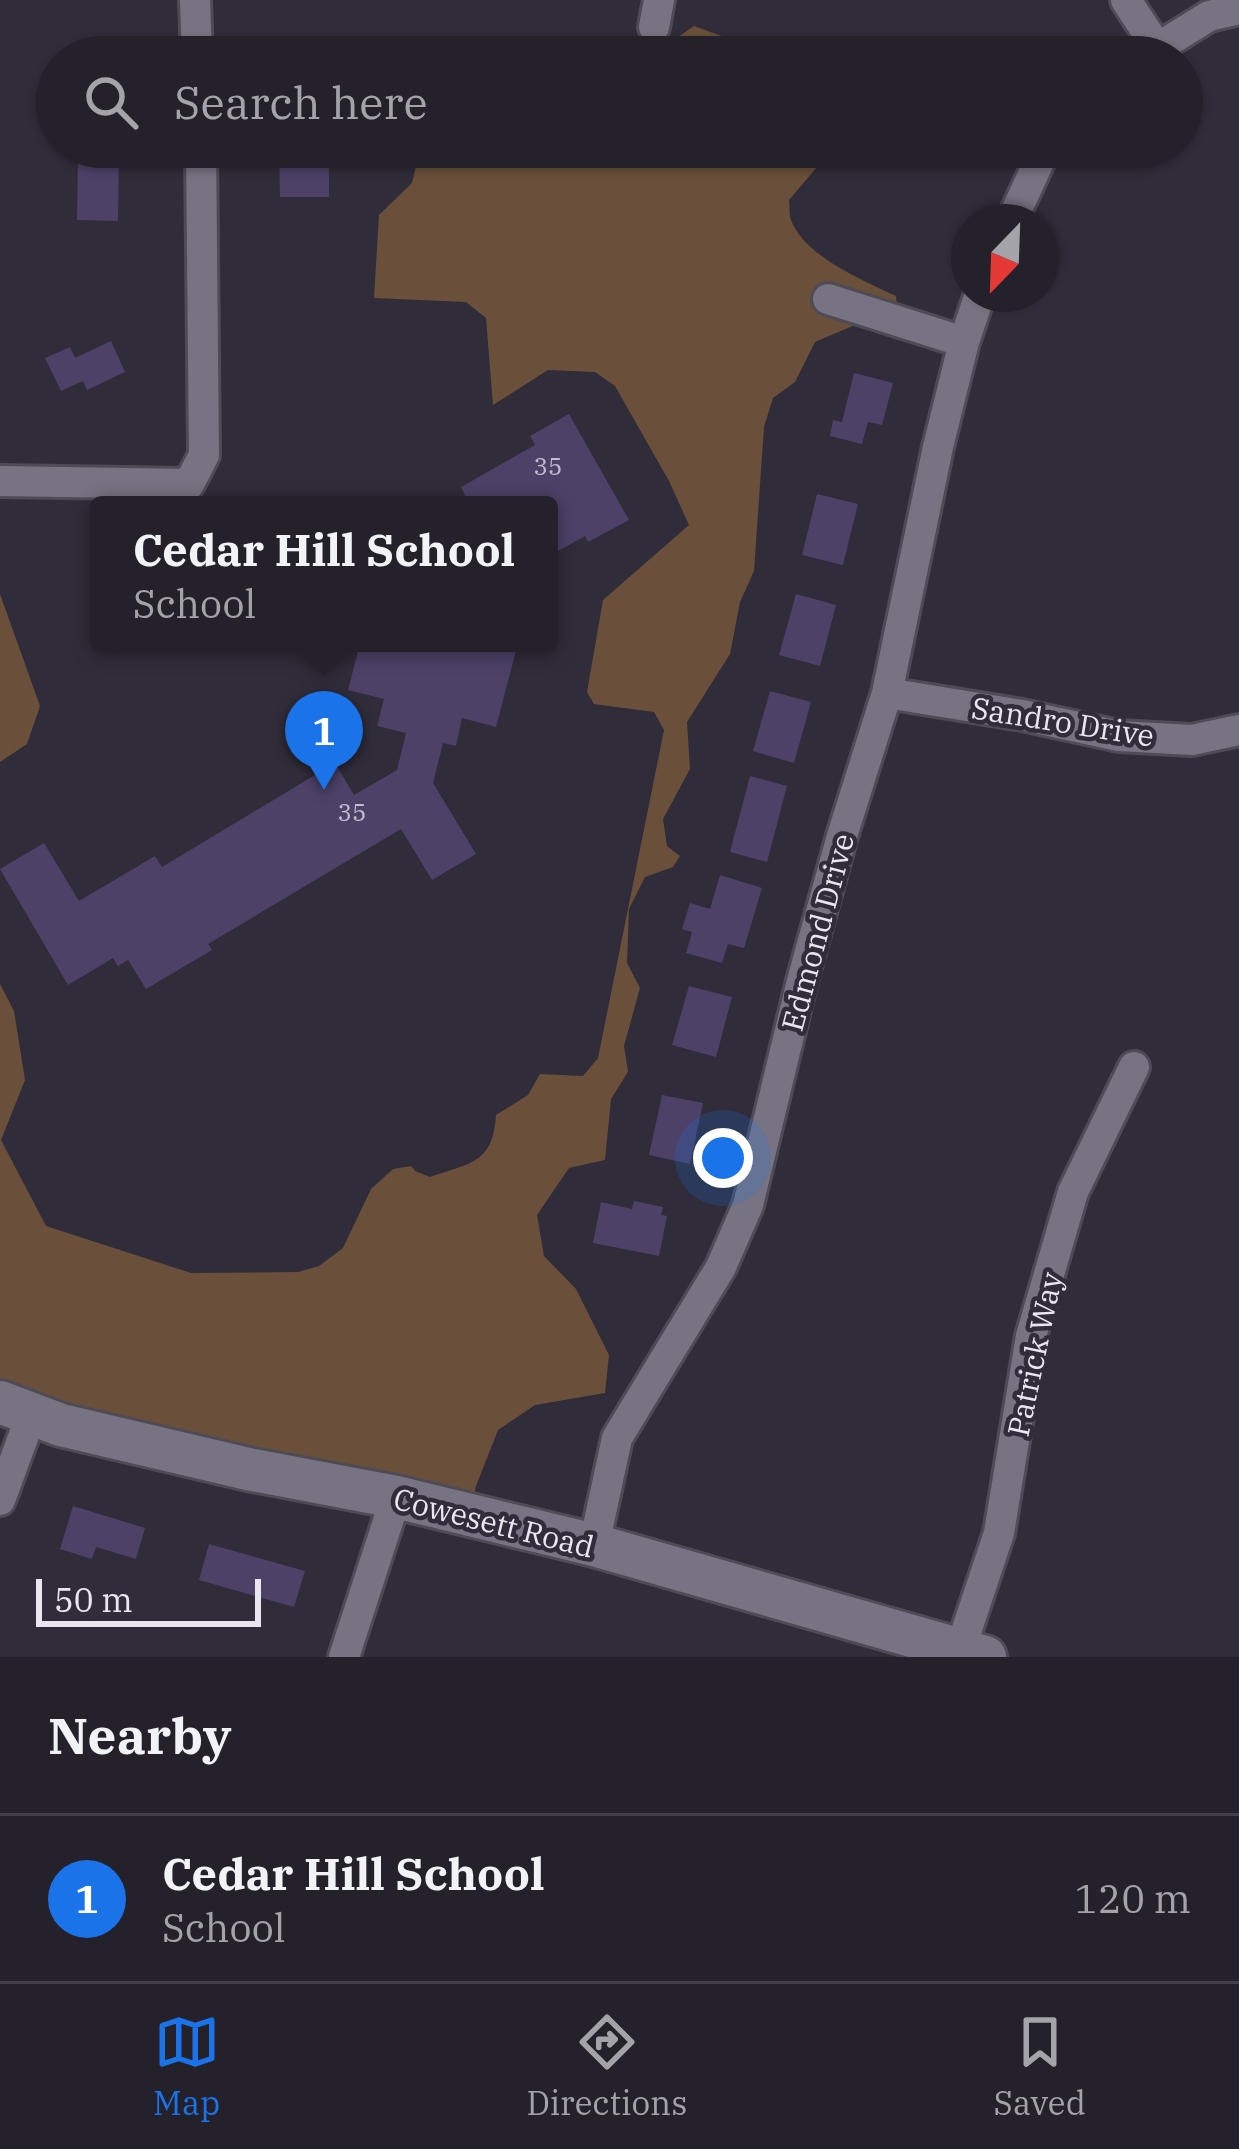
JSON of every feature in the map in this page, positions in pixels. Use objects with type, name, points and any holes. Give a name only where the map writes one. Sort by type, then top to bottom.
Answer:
[{"type":"main road","name":"Cowesett Road","points":[[16,1408],[61,1425],[248,1469],[396,1497],[720,1580],[900,1646],[973,1654]]},
{"type":"street","points":[[195,0],[196,36]]},
{"type":"street","points":[[1126,0],[1142,36]]},
{"type":"street","points":[[1177,36],[1209,16],[1239,9]]},
{"type":"street","points":[[0,482],[189,484],[204,455],[200,168]]},
{"type":"street","points":[[1019,204],[1036,168]]},
{"type":"street","points":[[828,299],[964,342]]},
{"type":"street","name":"Edmond Drive","points":[[593,1546],[617,1438],[721,1267],[748,1205],[802,981],[887,693],[938,447],[974,312]]},
{"type":"street","name":"Sandro Drive","points":[[887,693],[1119,736],[1192,740],[1239,730]]},
{"type":"street","name":"Patrick Way","points":[[973,1654],[999,1533],[1031,1336],[1073,1192],[1134,1067]]},
{"type":"street","points":[[0,1500],[16,1408]]},
{"type":"street","points":[[344,1657],[396,1497]]},
{"type":"shaded area","points":[[694,26],[721,36],[679,36]]},
{"type":"shaded area","points":[[416,168],[816,168],[789,200],[798,233],[821,256],[896,296],[897,307],[815,342],[795,382],[773,398],[764,427],[754,571],[740,602],[730,654],[687,722],[690,769],[663,819],[667,846],[680,856],[673,867],[645,877],[629,909],[627,963],[640,988],[624,1046],[628,1072],[611,1099],[605,1160],[569,1168],[537,1215],[544,1256],[576,1289],[609,1355],[605,1393],[535,1405],[498,1430],[469,1518],[0,1405],[0,984],[14,1011],[25,1080],[1,1140],[46,1226],[191,1273],[298,1272],[319,1266],[343,1248],[371,1189],[393,1169],[411,1166],[430,1177],[468,1164],[490,1143],[496,1115],[528,1095],[540,1074],[583,1076],[598,1058],[664,730],[654,712],[594,704],[587,692],[603,600],[689,525],[615,386],[595,372],[548,370],[493,405],[486,318],[466,302],[374,298],[379,215],[412,183]]},
{"type":"shaded area","points":[[0,594],[40,706],[27,744],[0,762]]},
{"type":"building","points":[[78,168],[119,168],[118,221],[77,220]]},
{"type":"building","points":[[279,168],[329,168],[329,197],[280,197]]},
{"type":"building","points":[[111,341],[125,372],[87,390],[83,381],[61,391],[45,358],[70,347],[75,358]]},
{"type":"building","points":[[854,373],[893,383],[882,425],[868,422],[862,444],[830,436],[833,420],[842,422]]},
{"type":"building","points":[[569,414],[629,520],[588,542],[585,536],[558,551],[558,496],[465,496],[461,487],[535,445],[530,436]]},
{"type":"building","points":[[817,494],[858,504],[843,565],[802,555]]},
{"type":"building","points":[[796,594],[836,605],[820,666],[779,655]]},
{"type":"building","points":[[358,652],[516,652],[496,727],[462,718],[456,746],[443,743],[433,783],[476,854],[432,880],[401,829],[208,944],[212,950],[146,989],[128,960],[118,966],[113,958],[68,985],[0,869],[44,843],[79,901],[155,856],[162,867],[335,763],[354,795],[397,770],[406,733],[377,726],[384,699],[348,690]]},
{"type":"building","points":[[770,691],[811,702],[794,763],[753,751]]},
{"type":"building","points":[[750,776],[787,786],[767,862],[730,852]]},
{"type":"building","points":[[720,875],[762,888],[744,948],[728,944],[722,963],[686,953],[692,932],[682,929],[690,903],[710,909]]},
{"type":"building","points":[[689,986],[732,997],[716,1057],[672,1045]]},
{"type":"building","points":[[662,1095],[703,1103],[690,1164],[649,1155]]},
{"type":"building","points":[[634,1201],[663,1207],[661,1215],[667,1216],[659,1256],[593,1243],[601,1202],[632,1209]]},
{"type":"building","points":[[73,1506],[145,1528],[136,1559],[96,1547],[92,1559],[60,1549]]},
{"type":"building","points":[[209,1544],[305,1571],[294,1607],[199,1580]]},
{"type":"place","name":"Cedar Hill School","points":[[324,790]]}]
